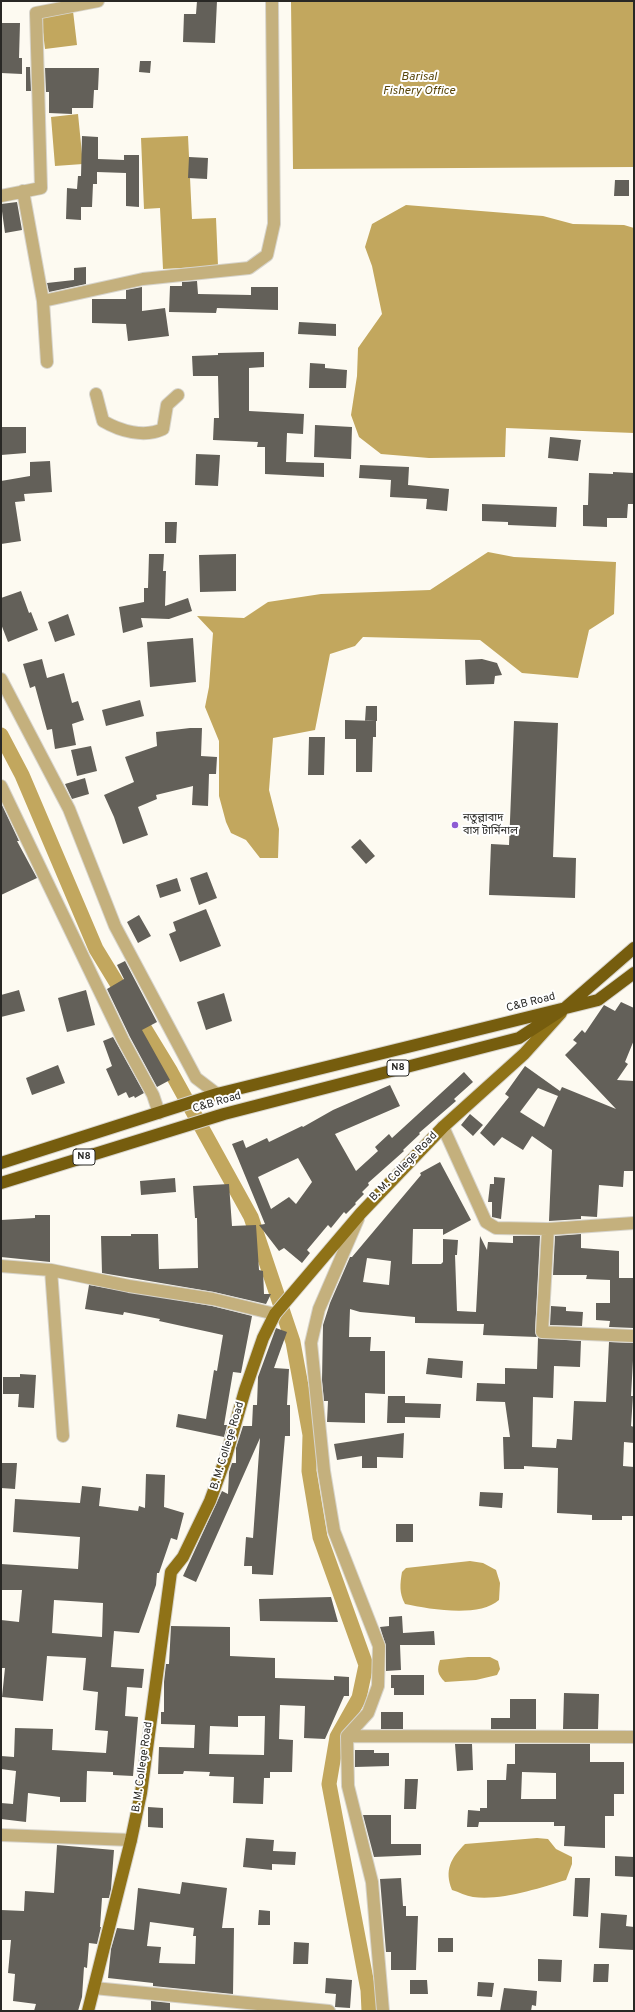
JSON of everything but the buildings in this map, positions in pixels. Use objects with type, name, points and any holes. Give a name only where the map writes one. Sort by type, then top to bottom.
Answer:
[{"type":"highway","name":"N8","points":[[565,1008],[634,948]]},
{"type":"highway","name":"N8","points":[[565,1008],[598,1000],[634,973]]},
{"type":"highway","name":"C&B Road","points":[[1,1163],[217,1094],[565,1008]]},
{"type":"highway","name":"C&B Road","points":[[1,1183],[224,1114],[519,1038],[565,1008]]},
{"type":"main road","name":"B. M. College Road","points":[[88,2011],[131,1840],[141,1793],[171,1572],[183,1557],[210,1501],[225,1460],[245,1390],[263,1338],[275,1314],[361,1213],[443,1127],[524,1054],[565,1008]]},
{"type":"street","points":[[1,196],[41,188],[36,13],[98,1]]},
{"type":"street","points":[[43,301],[143,279],[249,268],[267,254],[274,224],[272,1]]},
{"type":"street","points":[[23,192],[43,301],[47,362]]},
{"type":"street","points":[[96,394],[103,421],[115,428],[153,434],[163,429],[167,405],[178,395]]},
{"type":"street","points":[[1,679],[69,809],[116,926],[196,1078],[217,1094]]},
{"type":"street","points":[[1,786],[120,1033],[153,1095],[159,1113]]},
{"type":"street","points":[[443,1127],[486,1222],[496,1228],[548,1229],[634,1223]]},
{"type":"street","points":[[361,1213],[337,1264],[319,1309],[311,1343],[324,1471],[334,1531],[379,1646],[378,1686],[368,1713],[348,1736],[348,1786],[372,1882],[384,2011]]},
{"type":"street","points":[[548,1229],[542,1332],[634,1336]]},
{"type":"street","points":[[1,1266],[51,1270],[129,1286],[213,1299],[275,1314]]},
{"type":"street","points":[[51,1270],[63,1436]]},
{"type":"street","points":[[348,1736],[634,1737]]},
{"type":"street","points":[[1,1835],[131,1840]]},
{"type":"street","points":[[94,1988],[329,2011]]},
{"type":"water","name":"Barisal Fishery Office","points":[[291,1],[634,1],[634,167],[293,169]]},
{"type":"water","points":[[73,11],[77,45],[45,49],[41,15]]},
{"type":"water","points":[[78,114],[83,164],[55,166],[51,117]]},
{"type":"water","points":[[188,136],[192,219],[216,218],[218,266],[163,269],[160,208],[144,209],[141,138]]},
{"type":"water","points":[[406,205],[543,216],[573,224],[624,225],[634,228],[634,433],[506,428],[505,457],[429,458],[381,454],[359,437],[351,415],[357,376],[358,348],[382,314],[372,266],[365,247],[372,224]]},
{"type":"water","points":[[488,552],[514,557],[616,562],[614,614],[589,630],[578,678],[522,673],[480,640],[363,637],[355,646],[330,654],[315,730],[273,738],[269,790],[279,829],[278,858],[260,858],[246,840],[231,833],[226,822],[219,796],[219,741],[205,707],[209,687],[213,633],[197,616],[244,618],[268,602],[321,594],[430,590]]},
{"type":"water","points":[[470,1561],[483,1563],[496,1570],[500,1583],[499,1600],[490,1606],[479,1609],[454,1611],[405,1604],[400,1584],[402,1572],[406,1568]]},
{"type":"water","points":[[468,1657],[490,1657],[498,1661],[500,1669],[497,1675],[476,1680],[445,1682],[440,1677],[438,1667],[440,1660]]},
{"type":"water","points":[[537,1838],[548,1839],[556,1849],[572,1857],[572,1864],[566,1880],[520,1893],[496,1897],[473,1897],[452,1890],[449,1876],[450,1865],[456,1854],[465,1844]]},
{"type":"waterway","points":[[1,735],[22,775],[96,949],[171,1072],[251,1217],[293,1342],[310,1435],[309,1471],[320,1537],[366,1665],[359,1698],[337,1737],[329,1784],[368,1990],[369,2011]]},
{"type":"place","name":"নতুল্লাবাদ বাস টার্মিনাল","points":[[455,825]]}]
